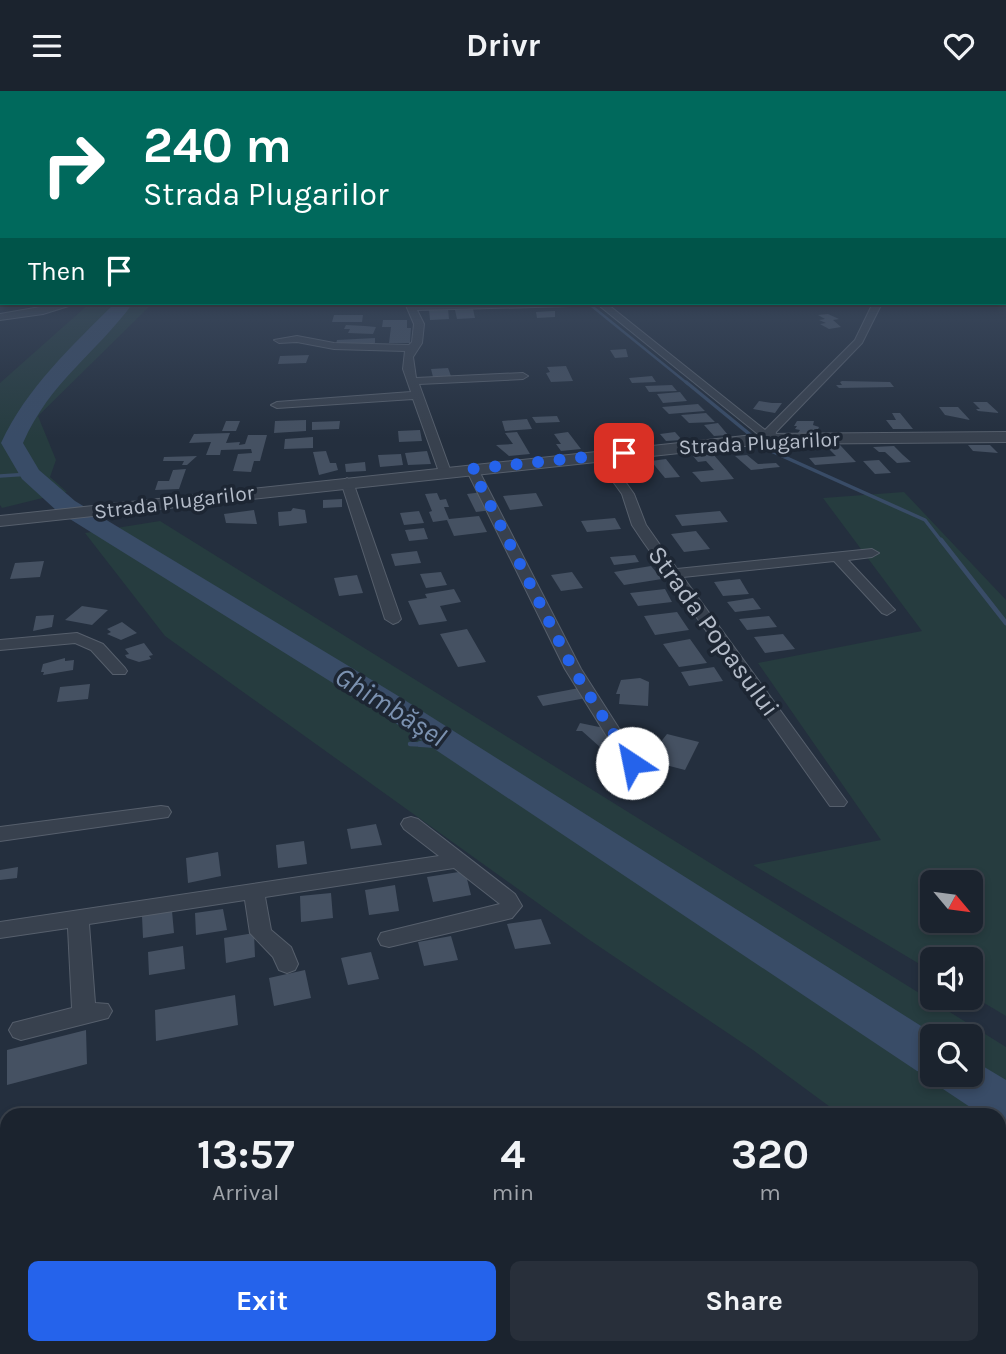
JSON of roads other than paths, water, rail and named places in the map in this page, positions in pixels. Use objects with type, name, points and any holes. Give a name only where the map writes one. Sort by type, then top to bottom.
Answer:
[{"type":"street","points":[[418,321],[416,343],[410,348],[407,357],[445,471]]},
{"type":"street","points":[[623,321],[766,439],[770,431],[859,341],[869,321]]},
{"type":"street","points":[[279,340],[297,339],[334,346],[410,348]]},
{"type":"street","points":[[413,381],[523,376]]},
{"type":"street","points":[[277,405],[418,395]]},
{"type":"street","name":"Strada Plugarilor","points":[[0,521],[445,471],[766,439],[1006,437]]},
{"type":"street","name":"Strada Popasului","points":[[600,455],[628,494],[639,525],[837,802]]},
{"type":"street","points":[[472,469],[573,669],[632,763]]},
{"type":"street","points":[[347,482],[393,619]]},
{"type":"street","points":[[673,574],[872,553]]},
{"type":"street","points":[[837,556],[887,610]]},
{"type":"street","points":[[0,645],[77,638],[97,647],[119,671]]},
{"type":"street","points":[[0,834],[161,812]]},
{"type":"street","points":[[389,939],[504,912],[511,906],[508,899],[411,824]]},
{"type":"street","points":[[0,930],[458,859]]},
{"type":"street","points":[[254,892],[261,933],[284,953],[287,964]]},
{"type":"street","points":[[20,1030],[92,1013],[78,919]]},
{"type":"waterway","name":"Ghimbășel","points":[[107,321],[46,387],[21,424],[12,443],[30,474],[66,506],[384,701],[920,1049]]},
{"type":"waterway","points":[[610,321],[688,384]]},
{"type":"waterway","points":[[686,382],[769,450],[925,520],[942,542]]},
{"type":"waterway","points":[[0,476],[30,474]]},
{"type":"waterway","points":[[941,540],[1006,623]]},
{"type":"waterway","name":"Ghimbășel","points":[[410,744],[453,746],[420,744]]},
{"type":"waterway","name":"Ghimbășel","points":[[978,1087],[1006,1105]]}]
